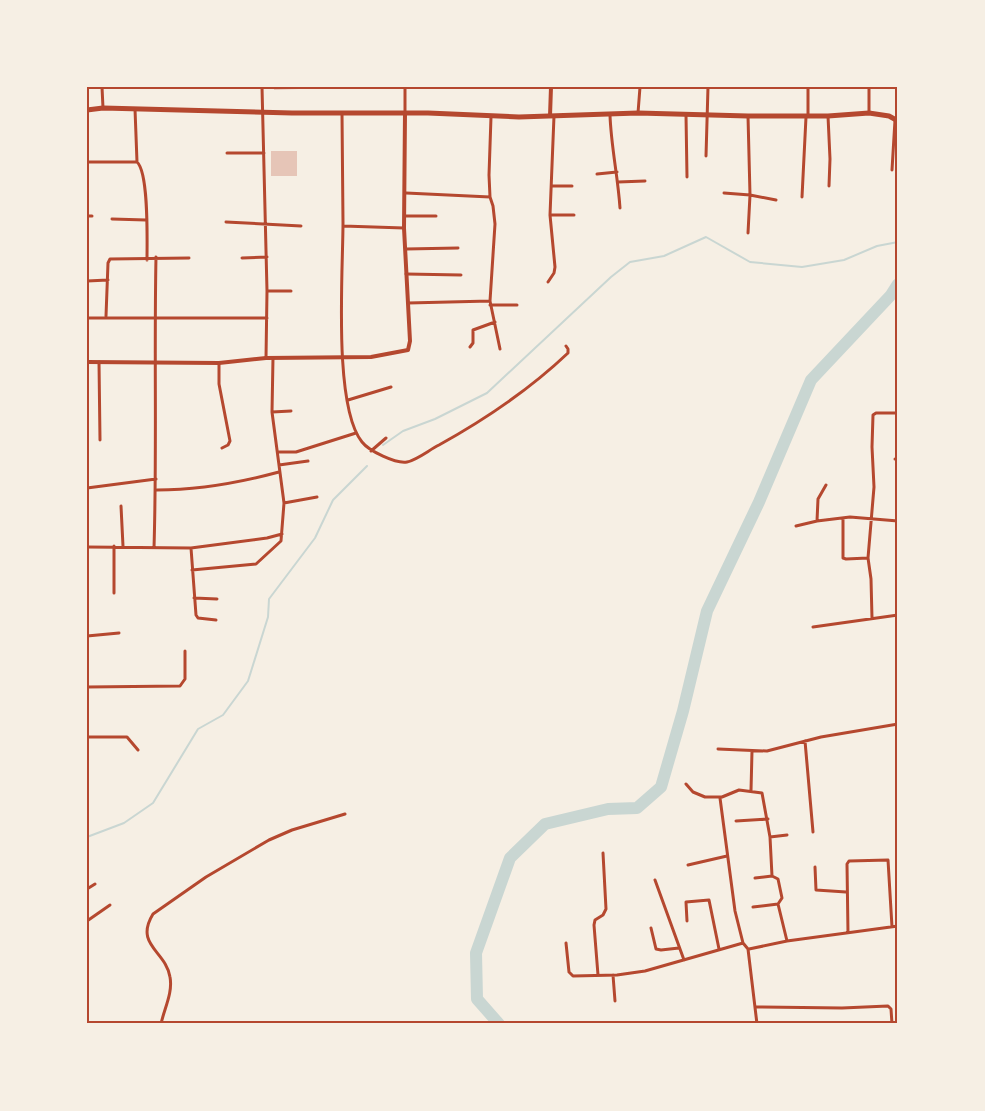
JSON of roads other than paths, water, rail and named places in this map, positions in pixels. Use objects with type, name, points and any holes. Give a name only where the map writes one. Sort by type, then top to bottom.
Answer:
[{"type":"highway","points":[[87,110],[103,108],[405,113],[491,117],[638,112],[748,116],[828,116],[869,113],[896,120]]},
{"type":"street","points":[[102,87],[103,108]]},
{"type":"street","points":[[261,87],[267,257],[266,358]]},
{"type":"street","points":[[87,362],[219,363],[266,358],[371,357],[408,350],[410,341],[404,228],[406,216],[405,87]]},
{"type":"street","points":[[548,282],[555,267],[550,215],[551,87]]},
{"type":"street","points":[[638,112],[639,87]]},
{"type":"street","points":[[706,156],[708,87]]},
{"type":"street","points":[[802,198],[808,87]]},
{"type":"street","points":[[869,87],[869,113]]},
{"type":"street","points":[[135,109],[137,162]]},
{"type":"street","points":[[342,113],[342,358],[348,400],[356,433],[363,444],[393,460],[408,462],[485,418],[541,378],[568,353],[566,346]]},
{"type":"street","points":[[610,114],[611,144],[617,172],[620,208]]},
{"type":"street","points":[[686,115],[687,177]]},
{"type":"street","points":[[748,116],[750,194],[748,233]]},
{"type":"street","points":[[828,116],[831,159],[829,186]]},
{"type":"street","points":[[491,117],[490,197],[495,224],[490,303],[500,349]]},
{"type":"street","points":[[892,170],[896,120]]},
{"type":"street","points":[[227,153],[264,153]]},
{"type":"street","points":[[87,162],[137,162],[141,165],[145,186],[147,260]]},
{"type":"street","points":[[597,174],[617,172]]},
{"type":"street","points":[[618,182],[645,181]]},
{"type":"street","points":[[551,186],[572,186]]},
{"type":"street","points":[[406,193],[490,197]]},
{"type":"street","points":[[724,193],[750,194],[776,201]]},
{"type":"street","points":[[550,215],[574,214]]},
{"type":"street","points":[[87,216],[92,216]]},
{"type":"street","points":[[406,216],[436,216]]},
{"type":"street","points":[[112,219],[146,220]]},
{"type":"street","points":[[226,222],[301,226]]},
{"type":"street","points":[[343,226],[404,228]]},
{"type":"street","points":[[406,249],[458,248]]},
{"type":"street","points":[[154,548],[156,257]]},
{"type":"street","points":[[242,258],[267,257]]},
{"type":"street","points":[[106,316],[110,259],[189,258]]},
{"type":"street","points":[[406,274],[461,274]]},
{"type":"street","points":[[87,280],[108,280]]},
{"type":"street","points":[[267,291],[291,291]]},
{"type":"street","points":[[408,303],[517,305]]},
{"type":"street","points":[[87,318],[106,316],[267,318]]},
{"type":"street","points":[[470,347],[473,344],[473,330],[495,322]]},
{"type":"street","points":[[192,570],[256,564],[278,545],[282,534],[284,503],[272,412],[273,358]]},
{"type":"street","points":[[99,362],[100,440]]},
{"type":"street","points":[[219,363],[219,384],[230,441],[222,448]]},
{"type":"street","points":[[348,400],[391,387]]},
{"type":"street","points":[[272,412],[291,411]]},
{"type":"street","points":[[872,618],[872,579],[868,558],[874,482],[873,415],[898,413]]},
{"type":"street","points":[[278,452],[296,452],[356,433]]},
{"type":"street","points":[[372,450],[386,438]]},
{"type":"street","points":[[279,465],[308,461]]},
{"type":"street","points":[[156,490],[211,488],[241,483],[279,472]]},
{"type":"street","points":[[87,488],[156,479]]},
{"type":"street","points":[[817,521],[818,499],[826,485]]},
{"type":"street","points":[[284,503],[317,497]]},
{"type":"street","points":[[121,506],[123,546]]},
{"type":"street","points":[[843,518],[843,558],[868,558]]},
{"type":"street","points":[[796,526],[843,518],[898,521]]},
{"type":"street","points":[[87,547],[191,548],[282,534]]},
{"type":"street","points":[[114,546],[114,592]]},
{"type":"street","points":[[191,548],[197,617],[216,620]]},
{"type":"street","points":[[194,598],[217,599]]},
{"type":"street","points":[[813,627],[898,615]]},
{"type":"street","points":[[87,636],[119,633]]},
{"type":"street","points":[[87,687],[180,686],[185,677],[185,651]]},
{"type":"street","points":[[718,749],[752,751],[776,749],[805,741],[898,724]]},
{"type":"street","points":[[87,737],[128,737],[138,750]]},
{"type":"street","points":[[805,741],[813,832]]},
{"type":"street","points":[[752,751],[752,791]]},
{"type":"street","points":[[686,784],[693,792],[702,796],[720,798],[735,794],[740,790],[761,792],[768,819],[772,876]]},
{"type":"street","points":[[720,798],[735,911],[743,943],[748,949],[757,1024]]},
{"type":"street","points":[[161,1024],[171,984],[168,968],[152,947],[147,935],[147,923],[153,914],[206,877],[269,840],[292,830],[345,814]]},
{"type":"street","points":[[736,821],[768,819]]},
{"type":"street","points":[[770,837],[787,835]]},
{"type":"street","points":[[598,975],[594,923],[606,909],[603,853]]},
{"type":"street","points":[[688,865],[727,856]]},
{"type":"street","points":[[848,933],[847,862],[888,860],[892,927]]},
{"type":"street","points":[[815,867],[816,890],[846,892]]},
{"type":"street","points":[[755,878],[772,876],[778,879],[782,898],[778,904],[787,941]]},
{"type":"street","points":[[656,880],[684,960]]},
{"type":"street","points":[[87,889],[95,884]]},
{"type":"street","points":[[687,921],[686,902],[709,900],[719,949]]},
{"type":"street","points":[[753,907],[778,904]]},
{"type":"street","points":[[87,921],[110,905]]},
{"type":"street","points":[[748,949],[787,941],[898,926]]},
{"type":"street","points":[[651,928],[656,949],[661,951],[679,948]]},
{"type":"street","points":[[566,943],[568,970],[571,975],[614,975],[645,971],[743,943]]},
{"type":"street","points":[[614,975],[615,1001]]},
{"type":"street","points":[[756,1007],[842,1008],[888,1005],[892,1024]]},
{"type":"street","points":[[892,1016],[898,1016]]},
{"type":"waterway","points":[[383,445],[403,431],[435,419],[487,393],[630,262],[664,256],[706,237],[750,262],[802,267],[844,260],[877,246],[898,242]]},
{"type":"waterway","points":[[499,1024],[477,999],[476,953],[510,858],[545,824],[608,809],[637,808],[661,787],[683,711],[707,611],[759,502],[811,380],[891,295],[898,284]]},
{"type":"waterway","points":[[87,837],[124,823],[153,803],[198,729],[223,715],[248,681],[268,617],[269,599],[315,538],[333,500],[367,466]]}]
